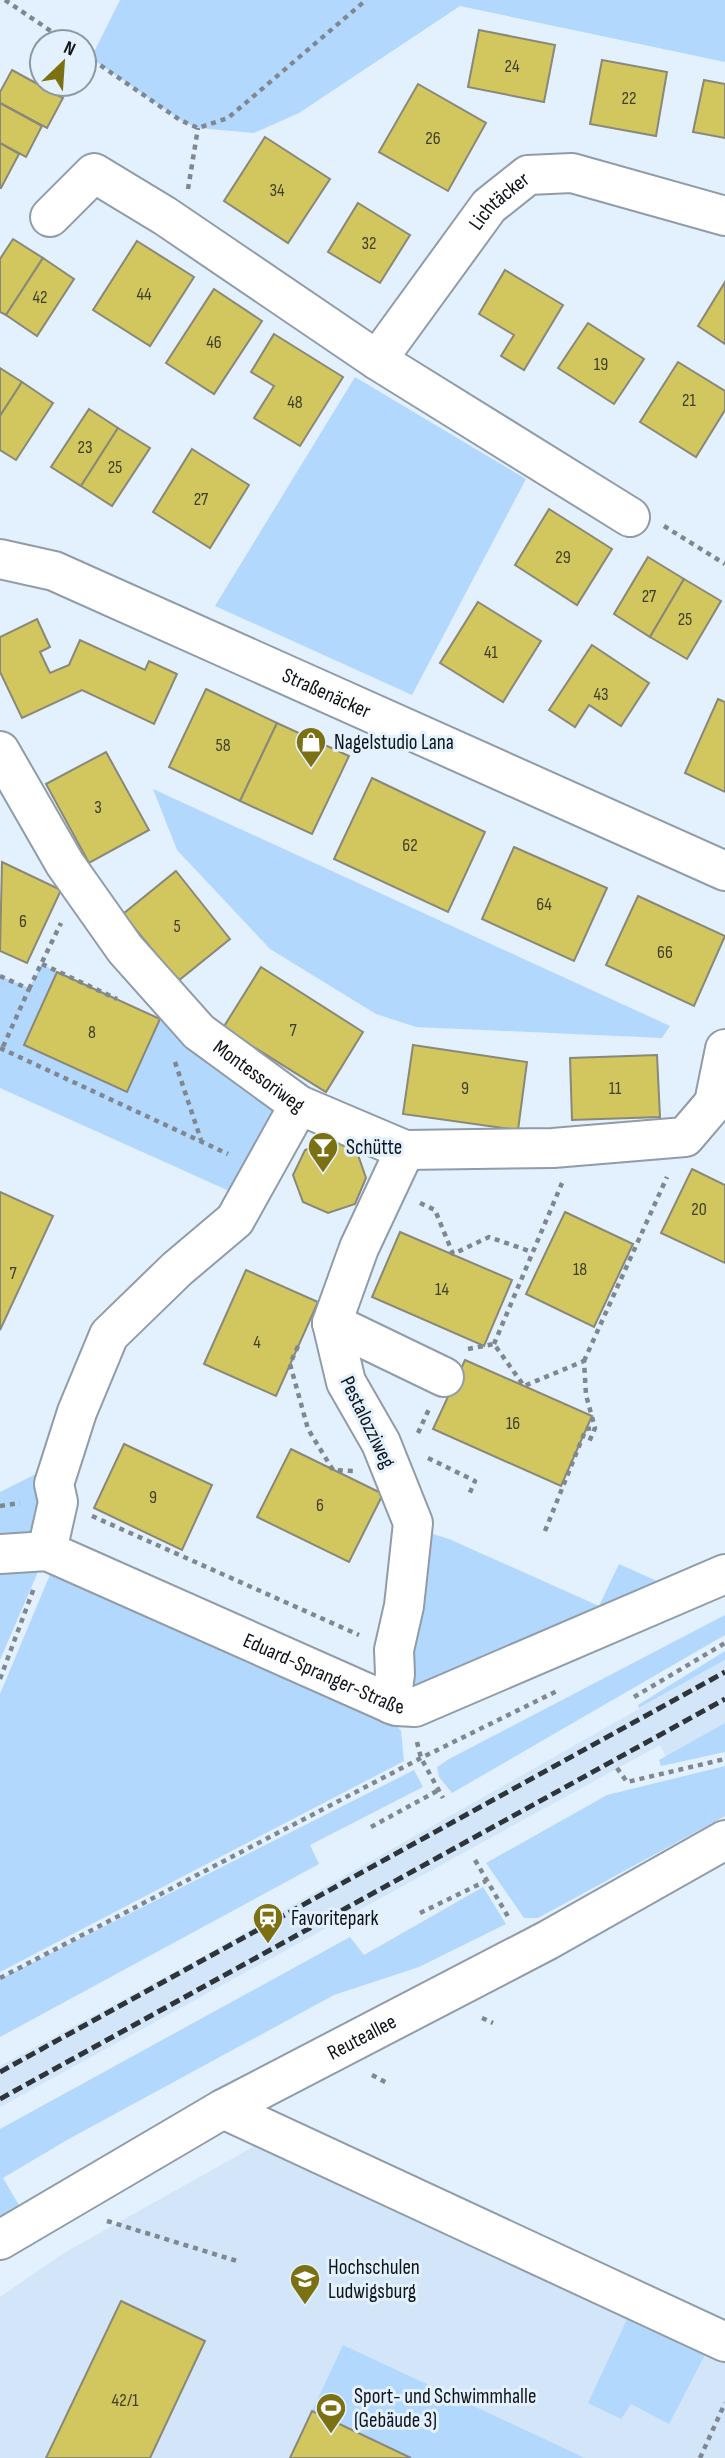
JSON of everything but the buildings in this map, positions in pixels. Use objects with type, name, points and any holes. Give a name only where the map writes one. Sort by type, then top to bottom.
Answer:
[{"type":"street","points":[[50,217],[94,173],[174,222],[377,360],[630,517]]},
{"type":"street","name":"Lichtäcker","points":[[377,360],[489,206],[528,175],[572,173],[725,216]]},
{"type":"street","name":"Straßenäcker","points":[[0,559],[54,571],[725,871]]},
{"type":"street","name":"Montessoriweg","points":[[0,751],[65,864],[125,949],[199,1032],[299,1105],[405,1150],[579,1145],[685,1137]]},
{"type":"street","points":[[685,1137],[714,1103],[725,1049]]},
{"type":"street","points":[[47,1551],[58,1502],[54,1484],[78,1412],[109,1335],[177,1269],[234,1220],[299,1105]]},
{"type":"street","points":[[405,1150],[359,1248],[332,1323],[444,1377]]},
{"type":"street","name":"Pestalozziweg","points":[[332,1323],[346,1382],[381,1443],[413,1523],[404,1606],[394,1650],[395,1674],[391,1704]]},
{"type":"street","name":"Eduard-Spranger-Straße","points":[[0,1554],[47,1551],[391,1704],[415,1707],[725,1574]]},
{"type":"street","name":"Reuteallee","points":[[0,2239],[223,2109],[548,1940],[725,1840]]},
{"type":"street","points":[[223,2109],[725,2342]]},
{"type":"path","points":[[5,0],[46,28]]},
{"type":"path","points":[[98,64],[180,120],[198,128],[228,118],[366,0]]},
{"type":"path","points":[[174,222],[190,185],[198,128]]},
{"type":"path","points":[[630,517],[669,527],[725,564]]},
{"type":"path","points":[[79,885],[1,1049],[263,1170]]},
{"type":"path","points":[[42,964],[126,1003]]},
{"type":"path","points":[[0,976],[29,989]]},
{"type":"path","points":[[173,1056],[201,1142]]},
{"type":"path","points":[[589,1442],[595,1428],[586,1395],[584,1361],[685,1137]]},
{"type":"path","points":[[494,1343],[579,1145]]},
{"type":"path","points":[[387,1188],[435,1210],[453,1254],[489,1237],[532,1252]]},
{"type":"path","points":[[494,1343],[524,1386],[584,1361]]},
{"type":"path","points":[[416,1437],[456,1352],[494,1343]]},
{"type":"path","points":[[545,1531],[586,1429],[595,1428]]},
{"type":"path","points":[[422,1455],[475,1480],[468,1497]]},
{"type":"path","points":[[0,1506],[47,1500],[58,1502],[394,1650]]},
{"type":"path","points":[[0,1679],[47,1551]]},
{"type":"path","points":[[634,1697],[725,1643]]},
{"type":"path","points":[[0,1978],[421,1758],[570,1684]]},
{"type":"path","points":[[421,1758],[443,1798]]},
{"type":"path","points":[[617,1768],[627,1782],[725,1759]]},
{"type":"path","points":[[371,1827],[437,1791]]},
{"type":"path","points":[[420,1913],[486,1881],[475,1860]]},
{"type":"path","points":[[56,2206],[237,2261]]},
{"type":"path","points":[[700,2458],[725,2403]]},
{"type":"shaded area","points":[[120,0],[725,0],[725,62],[460,6],[299,113],[254,133],[198,128],[180,120],[98,63],[98,44]]},
{"type":"shaded area","points":[[355,377],[526,479],[412,695],[215,606]]},
{"type":"shaded area","points":[[153,789],[670,1026],[662,1038],[416,1027],[376,1014],[270,949],[177,850]]},
{"type":"shaded area","points":[[42,964],[57,972],[24,1045],[127,1092],[160,1019],[199,1032],[299,1105],[247,1199],[0,1088],[0,976],[29,988]]},
{"type":"shaded area","points":[[40,1472],[47,1551],[0,1660],[0,1492]]},
{"type":"shaded area","points":[[427,1532],[449,1539],[599,1606],[619,1564],[666,1585],[409,1689],[412,1635]]},
{"type":"shaded area","points":[[54,1565],[391,1718],[401,1731],[404,1761],[0,1972],[0,1694]]},
{"type":"shaded area","points":[[725,1615],[725,1635],[452,1793],[439,1777],[437,1767],[449,1759]]},
{"type":"shaded area","points":[[725,1651],[725,1660],[639,1708],[638,1705]]},
{"type":"shaded area","points":[[725,1660],[725,1723],[666,1757],[660,1745],[0,2107],[0,2066],[191,1963]]},
{"type":"shaded area","points":[[725,1723],[725,1752],[661,1766],[659,1760]]},
{"type":"shaded area","points":[[725,1766],[725,1816],[538,1918],[524,1918],[486,1863],[607,1795]]},
{"type":"shaded area","points":[[414,1770],[423,1787],[310,1845],[319,1864],[0,2037],[0,1979]]},
{"type":"shaded area","points":[[483,1887],[506,1924],[419,1967],[334,1995],[67,2140],[3,2178],[29,2222],[11,2232],[0,2215],[0,2129],[350,1937],[364,1955]]},
{"type":"shaded area","name":"Hochschulen Ludwigsburg","points":[[260,2143],[725,2359],[725,2458],[0,2458],[0,2297],[64,2253]]},
{"type":"shaded area","points":[[629,2315],[707,2351],[669,2424],[631,2404],[621,2419],[588,2403]]},
{"type":"shaded area","points":[[343,2345],[585,2458],[411,2458],[312,2411]]},
{"type":"railway","points":[[0,2072],[725,1672]]},
{"type":"railway","points":[[0,2099],[725,1699]]},
{"type":"place","name":"Nagelstudio Lana","points":[[311,769]]},
{"type":"place","name":"Schütte","points":[[323,1174]]},
{"type":"place","name":"Favoritepark","points":[[268,1945]]},
{"type":"place","name":"Hochschulen Ludwigsburg","points":[[305,2306]]},
{"type":"place","name":"Sport- und Schwimmhalle (Gebäude 3)","points":[[331,2435]]}]
